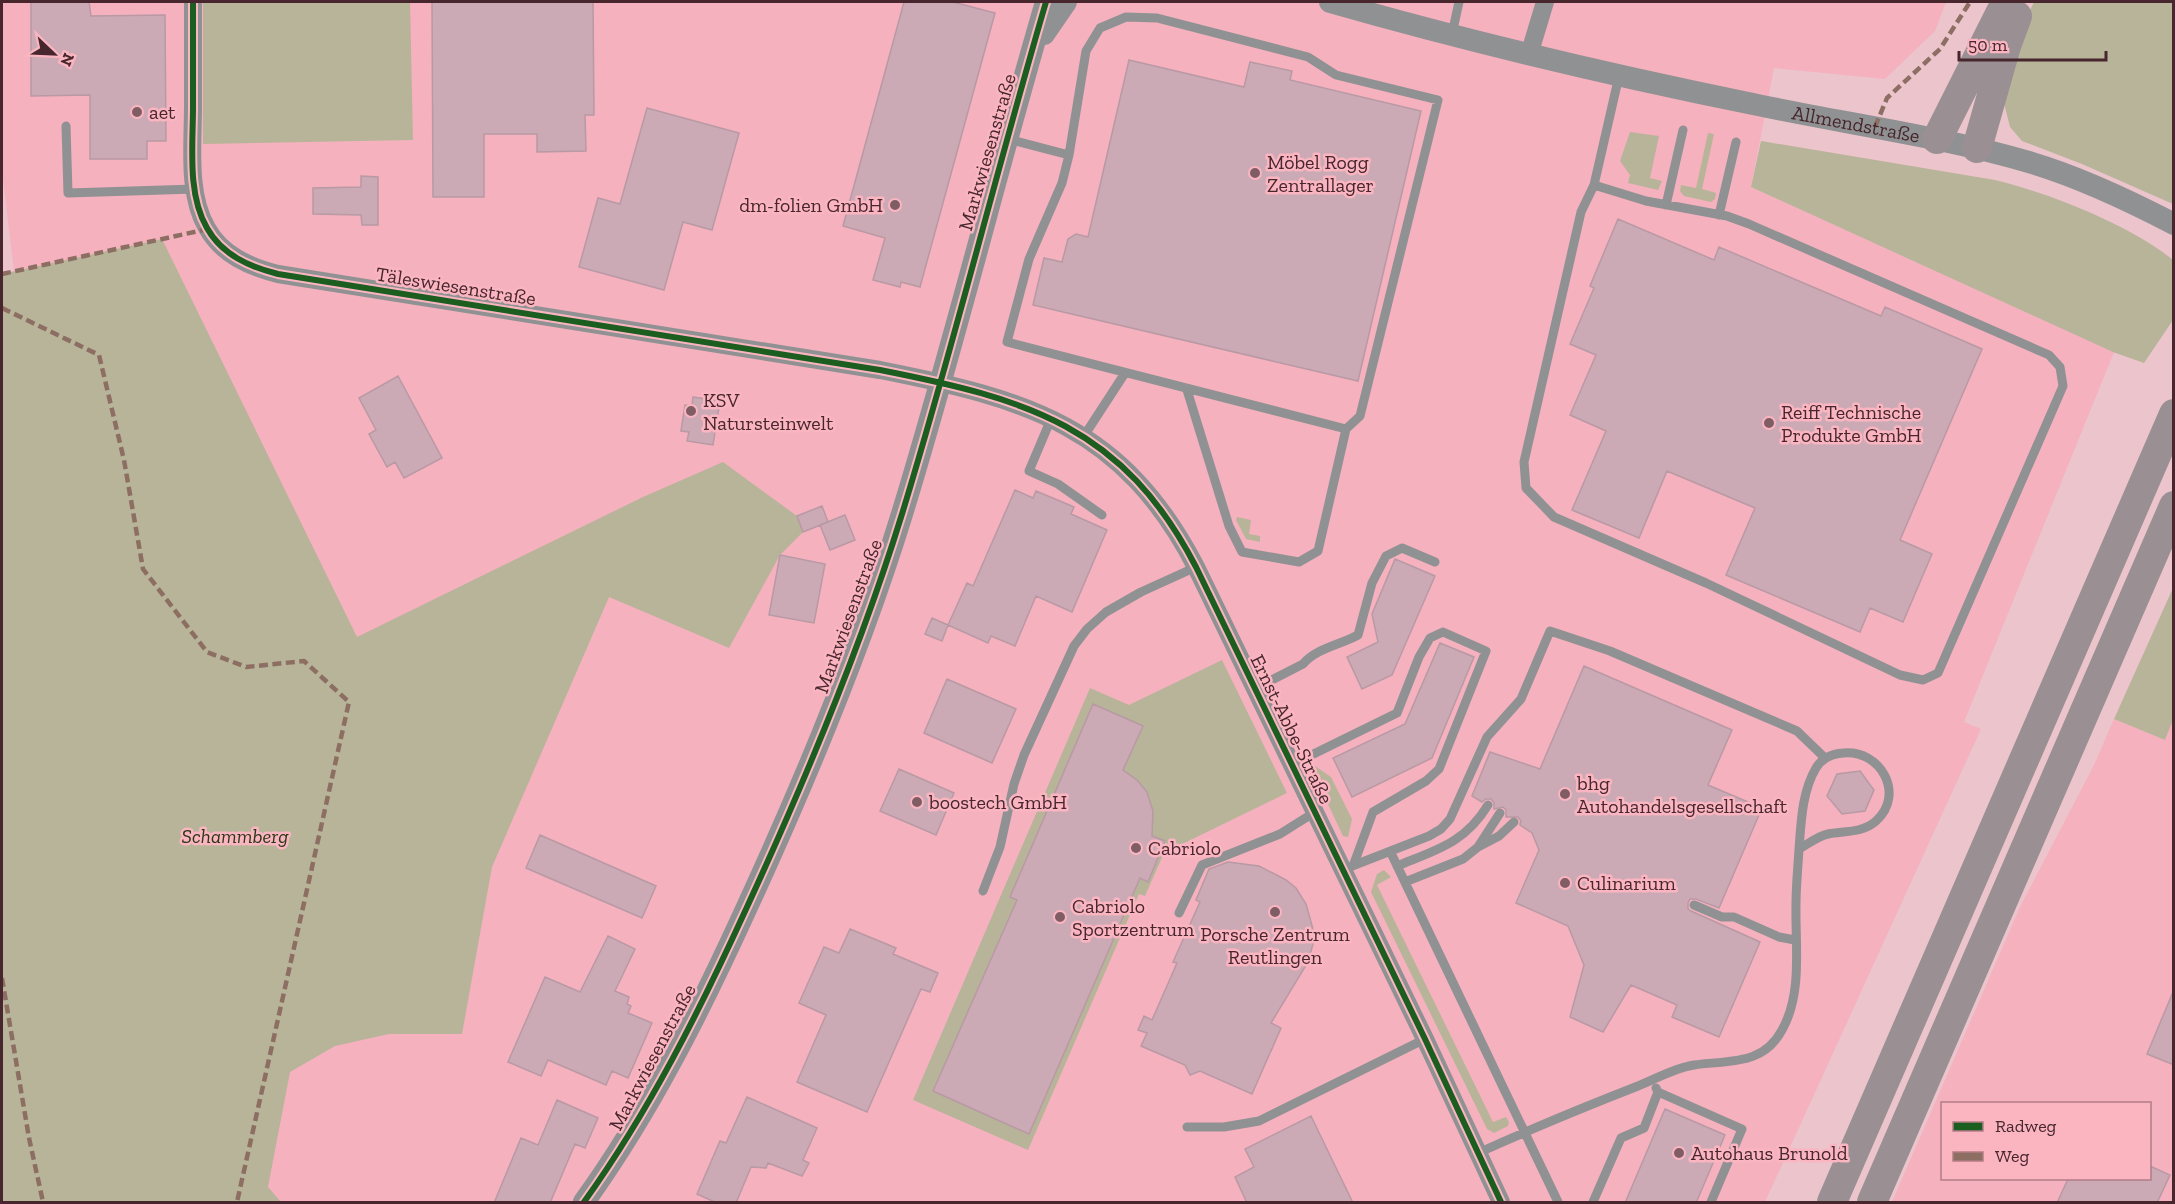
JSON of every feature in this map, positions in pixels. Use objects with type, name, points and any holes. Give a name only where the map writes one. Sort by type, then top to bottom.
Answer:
[{"type":"highway","points":[[1937,139],[2006,2]]},
{"type":"highway","points":[[1977,148],[2006,46],[2023,2]]},
{"type":"highway","points":[[1832,1203],[2174,414]]},
{"type":"highway","points":[[1872,1203],[2174,506]]},
{"type":"street","name":"Täleswiesenstraße","points":[[192,2],[193,154],[199,211],[208,230],[219,244],[244,263],[259,269],[349,286],[880,370],[940,382]]},
{"type":"street","name":"Markwiesenstraße","points":[[584,1203],[639,1120],[695,1017],[776,844],[838,693],[901,517],[1046,2]]},
{"type":"street","points":[[1034,43],[1046,33],[1066,2]]},
{"type":"street","name":"Allmendstraße","points":[[1330,2],[1452,36],[1619,76],[1977,148],[2108,191],[2174,224]]},
{"type":"street","points":[[1529,55],[1545,2]]},
{"type":"street","name":"Ernst-Abbe-Straße","points":[[940,382],[991,395],[1051,419],[1084,436],[1125,468],[1158,504],[1179,534],[1291,765],[1348,868],[1425,1040],[1502,1203]]},
{"type":"lane","points":[[1452,36],[1459,2]]},
{"type":"lane","points":[[1187,390],[1229,526],[1242,552],[1299,562],[1318,551],[1346,429],[1360,416],[1438,100],[1336,75],[1308,57],[1157,18],[1126,17],[1100,28],[1086,51],[1069,155],[1062,183],[1029,259],[1006,342],[1346,429]]},
{"type":"lane","points":[[1594,185],[1646,201],[1719,215],[1749,224],[2049,355],[2060,367],[2063,386],[1938,673],[1923,680],[1900,675],[1707,583],[1554,517],[1526,488],[1524,462],[1538,396],[1581,212],[1594,185],[1619,76]]},
{"type":"lane","points":[[66,126],[68,193],[195,189]]},
{"type":"lane","points":[[1666,205],[1683,130]]},
{"type":"lane","points":[[1008,139],[1069,155]]},
{"type":"lane","points":[[1719,215],[1736,142]]},
{"type":"lane","points":[[1084,436],[1125,373]]},
{"type":"lane","points":[[1051,419],[1029,471],[1058,483],[1102,515]]},
{"type":"lane","points":[[1254,689],[1303,664],[1308,657],[1358,635],[1372,583],[1386,556],[1402,548],[1435,562]]},
{"type":"lane","points":[[983,891],[1000,847],[1014,784],[1024,755],[1074,646],[1087,629],[1106,612],[1141,592],[1196,567]]},
{"type":"lane","points":[[1348,868],[1429,836],[1450,819],[1487,737],[1521,699],[1550,630],[1610,651],[1797,731],[1825,758]]},
{"type":"lane","points":[[1291,765],[1397,712],[1419,657],[1430,638],[1443,632],[1486,651],[1439,769],[1426,781],[1373,812],[1348,868]]},
{"type":"lane","points":[[1478,1153],[1569,1112],[1675,1070],[1694,1065],[1742,1061],[1759,1053],[1775,1041],[1785,1024],[1795,978],[1796,881],[1799,849],[1802,818],[1810,779],[1816,767],[1825,758],[1835,754],[1852,752],[1866,756],[1877,764],[1886,777],[1890,794],[1877,820],[1867,827],[1850,832],[1826,835],[1799,849]]},
{"type":"lane","points":[[1397,866],[1446,846],[1468,832],[1488,805]]},
{"type":"lane","points":[[1179,913],[1202,865],[1280,834],[1315,812]]},
{"type":"lane","points":[[1478,847],[1500,813]]},
{"type":"lane","points":[[1405,882],[1463,859],[1478,847],[1499,836],[1514,822]]},
{"type":"lane","points":[[1390,851],[1558,1203]]},
{"type":"lane","points":[[1694,905],[1722,917],[1734,917],[1779,937],[1796,940]]},
{"type":"lane","points":[[1187,1127],[1216,1127],[1259,1121],[1425,1040]]},
{"type":"lane","points":[[1653,1080],[1658,1092],[1742,1129],[1711,1203]]},
{"type":"lane","points":[[1593,1203],[1621,1138],[1644,1128],[1658,1092]]},
{"type":"shaded area","points":[[2,2],[1946,2],[1935,31],[1885,79],[1774,68],[1751,187],[2114,352],[1964,722],[1981,729],[1765,1202],[2,1202],[2,274],[14,271],[2,170]]},
{"type":"shaded area","points":[[2114,719],[2165,740],[2173,720],[2173,1202],[1892,1202],[2020,907],[2094,765]]},
{"type":"green space","points":[[203,2],[410,2],[413,140],[203,144]]},
{"type":"green space","points":[[2034,2],[2173,2],[2173,204],[2082,164],[2022,141],[2010,127],[2004,103],[2029,12]]},
{"type":"green space","points":[[1630,132],[1659,136],[1650,178],[1662,181],[1658,190],[1628,183],[1630,175],[1620,161]]},
{"type":"green space","points":[[1708,133],[1714,134],[1702,189],[1716,193],[1715,199],[1711,202],[1684,196],[1680,191],[1681,185],[1696,188]]},
{"type":"green space","points":[[1761,141],[1995,180],[2040,193],[2088,212],[2135,235],[2173,260],[2173,320],[2144,363],[2113,352],[1751,187]]},
{"type":"green space","name":"Schammberg","points":[[162,239],[357,637],[643,497],[723,462],[797,516],[803,532],[780,555],[729,648],[609,597],[492,867],[462,1034],[389,1034],[335,1046],[290,1072],[268,1187],[281,1202],[2,1202],[2,274]]},
{"type":"green space","points":[[1237,517],[1251,520],[1249,534],[1260,536],[1260,542],[1246,539],[1236,520]]},
{"type":"green space","points":[[2173,588],[2173,720],[2165,740],[2114,719]]},
{"type":"green space","name":"Cabriolo Sportzentrum","points":[[1222,660],[1287,793],[1164,853],[1145,896],[1139,894],[1028,1150],[913,1100],[1090,688],[1129,705]]},
{"type":"green space","points":[[1315,766],[1331,777],[1352,819],[1348,837],[1343,836],[1312,770]]},
{"type":"green space","points":[[1384,870],[1391,877],[1377,885],[1493,1122],[1506,1117],[1509,1122],[1508,1126],[1494,1133],[1487,1129],[1371,892],[1377,874]]},
{"type":"building","points":[[31,2],[89,2],[91,16],[165,15],[166,141],[147,141],[147,159],[90,159],[90,95],[31,96]]},
{"type":"building","points":[[432,2],[593,2],[594,115],[585,115],[586,151],[537,152],[537,134],[484,134],[484,197],[433,197]]},
{"type":"building","points":[[904,2],[953,2],[995,13],[920,287],[901,282],[900,287],[873,280],[885,238],[843,226]]},
{"type":"building","name":"Möbel Rogg Zentrallager","points":[[1129,60],[1244,87],[1250,62],[1292,71],[1290,80],[1421,111],[1358,381],[1033,305],[1044,258],[1062,262],[1068,239],[1076,234],[1088,237]]},
{"type":"building","points":[[647,108],[739,133],[712,230],[683,222],[664,290],[579,267],[598,198],[620,204]]},
{"type":"building","points":[[361,176],[378,177],[378,225],[362,225],[361,215],[313,214],[313,188],[361,187]]},
{"type":"building","name":"Reiff Technische Produkte GmbH","points":[[1618,219],[1714,260],[1719,247],[1881,316],[1885,307],[1982,349],[1900,540],[1932,554],[1903,622],[1870,608],[1860,632],[1726,575],[1755,508],[1667,471],[1639,538],[1572,510],[1606,431],[1570,415],[1596,355],[1570,344],[1594,288],[1590,286]]},
{"type":"building","points":[[398,376],[442,458],[404,478],[395,462],[387,467],[369,434],[376,430],[359,398]]},
{"type":"building","points":[[693,397],[720,401],[713,445],[687,441],[689,432],[681,431],[685,405],[692,406]]},
{"type":"building","points":[[1015,490],[1033,498],[1036,491],[1074,507],[1071,514],[1107,530],[1072,612],[1036,596],[1015,646],[991,636],[988,643],[948,625],[967,583],[973,586]]},
{"type":"building","points":[[822,506],[828,522],[803,532],[797,516]]},
{"type":"building","points":[[845,515],[855,540],[830,550],[820,525]]},
{"type":"building","points":[[780,555],[825,564],[814,623],[769,615]]},
{"type":"building","points":[[1395,559],[1435,576],[1392,675],[1362,689],[1347,657],[1378,642],[1372,614]]},
{"type":"building","points":[[932,618],[948,625],[942,641],[925,634]]},
{"type":"building","points":[[1440,643],[1474,657],[1432,758],[1352,797],[1333,758],[1405,724]]},
{"type":"building","points":[[1584,666],[1732,730],[1708,785],[1762,808],[1719,908],[1696,899],[1690,899],[1688,903],[1688,909],[1691,911],[1760,942],[1719,1037],[1672,1017],[1677,1005],[1631,985],[1603,1032],[1570,1017],[1584,965],[1568,926],[1516,903],[1539,850],[1532,833],[1520,825],[1521,821],[1518,817],[1506,817],[1506,810],[1503,807],[1494,809],[1491,799],[1482,802],[1472,796],[1490,752],[1540,769]]},
{"type":"building","points":[[947,679],[1016,709],[992,763],[924,733]]},
{"type":"building","name":"Cabriolo Sportzentrum","points":[[1093,704],[1143,726],[1123,770],[1137,780],[1147,792],[1153,811],[1152,836],[1165,841],[1148,882],[1140,878],[1029,1134],[933,1091],[1017,900],[1010,897]]},
{"type":"building","name":"boostech GmbH","points":[[899,769],[954,793],[936,835],[880,811]]},
{"type":"building","points":[[1860,771],[1874,790],[1865,811],[1842,814],[1827,796],[1837,774]]},
{"type":"building","points":[[540,835],[656,886],[642,918],[526,868]]},
{"type":"building","points":[[1228,862],[1259,866],[1286,880],[1296,888],[1306,904],[1313,929],[1313,944],[1308,962],[1271,1023],[1281,1028],[1252,1094],[1200,1071],[1190,1075],[1185,1065],[1141,1046],[1147,1033],[1138,1030],[1144,1016],[1152,1020],[1177,963],[1173,962],[1200,902],[1196,900],[1209,869]]},
{"type":"building","points":[[850,929],[896,948],[893,954],[938,973],[930,992],[921,989],[867,1112],[797,1082],[826,1015],[799,1003],[824,947],[839,953]]},
{"type":"building","points":[[608,936],[635,949],[615,991],[629,997],[627,1004],[631,1006],[628,1013],[652,1023],[628,1078],[612,1071],[606,1085],[548,1060],[541,1076],[508,1062],[545,977],[580,992]]},
{"type":"building","points":[[2174,992],[2174,1065],[2147,1054]]},
{"type":"building","points":[[747,1097],[817,1128],[803,1160],[809,1163],[802,1176],[768,1163],[766,1168],[751,1167],[736,1203],[717,1203],[697,1194],[720,1141],[726,1143]]},
{"type":"building","points":[[557,1100],[598,1118],[585,1148],[575,1144],[550,1203],[494,1203],[521,1138],[538,1145]]},
{"type":"building","points":[[1665,1109],[1725,1135],[1696,1203],[1625,1203]]},
{"type":"building","points":[[1311,1116],[1353,1203],[1247,1203],[1235,1177],[1254,1167],[1245,1149]]},
{"type":"building","points":[[2151,1166],[2170,1175],[2157,1203],[2057,1203],[2068,1180],[2151,1180]]},
{"type":"marked path","points":[[1875,127],[1887,98],[1940,49],[1970,2]]},
{"type":"marked path","points":[[2,274],[208,229]]},
{"type":"marked path","points":[[2,308],[99,355],[124,460],[143,569],[207,652],[246,667],[304,661],[349,702],[237,1202]]},
{"type":"marked path","points":[[2,978],[29,1138],[43,1202]]},
{"type":"cycle path","points":[[193,2],[192,169],[196,200],[207,228],[220,246],[257,268],[278,274],[880,370],[933,381],[981,393],[1025,408],[1066,427],[1103,450],[1136,481],[1167,519],[1196,567],[1425,1039],[1501,1202]]},
{"type":"cycle path","points":[[584,1202],[631,1132],[673,1059],[711,984],[790,811],[850,664],[886,564],[921,450],[1046,2]]},
{"type":"place","name":"aet","points":[[137,112]]},
{"type":"place","name":"Möbel Rogg Zentrallager","points":[[1255,173]]},
{"type":"place","name":"dm-folien GmbH","points":[[895,205]]},
{"type":"place","name":"KSV Natursteinwelt","points":[[691,411]]},
{"type":"place","name":"Reiff Technische Produkte GmbH","points":[[1769,423]]},
{"type":"place","name":"bhg Autohandelsgesellschaft","points":[[1565,794]]},
{"type":"place","name":"boostech GmbH","points":[[917,802]]},
{"type":"place","name":"Cabriolo","points":[[1136,848]]},
{"type":"place","name":"Culinarium","points":[[1565,883]]},
{"type":"place","name":"Porsche Zentrum Reutlingen","points":[[1275,912]]},
{"type":"place","name":"Cabriolo Sportzentrum","points":[[1060,917]]},
{"type":"place","name":"Autohaus Brunold","points":[[1679,1153]]}]
